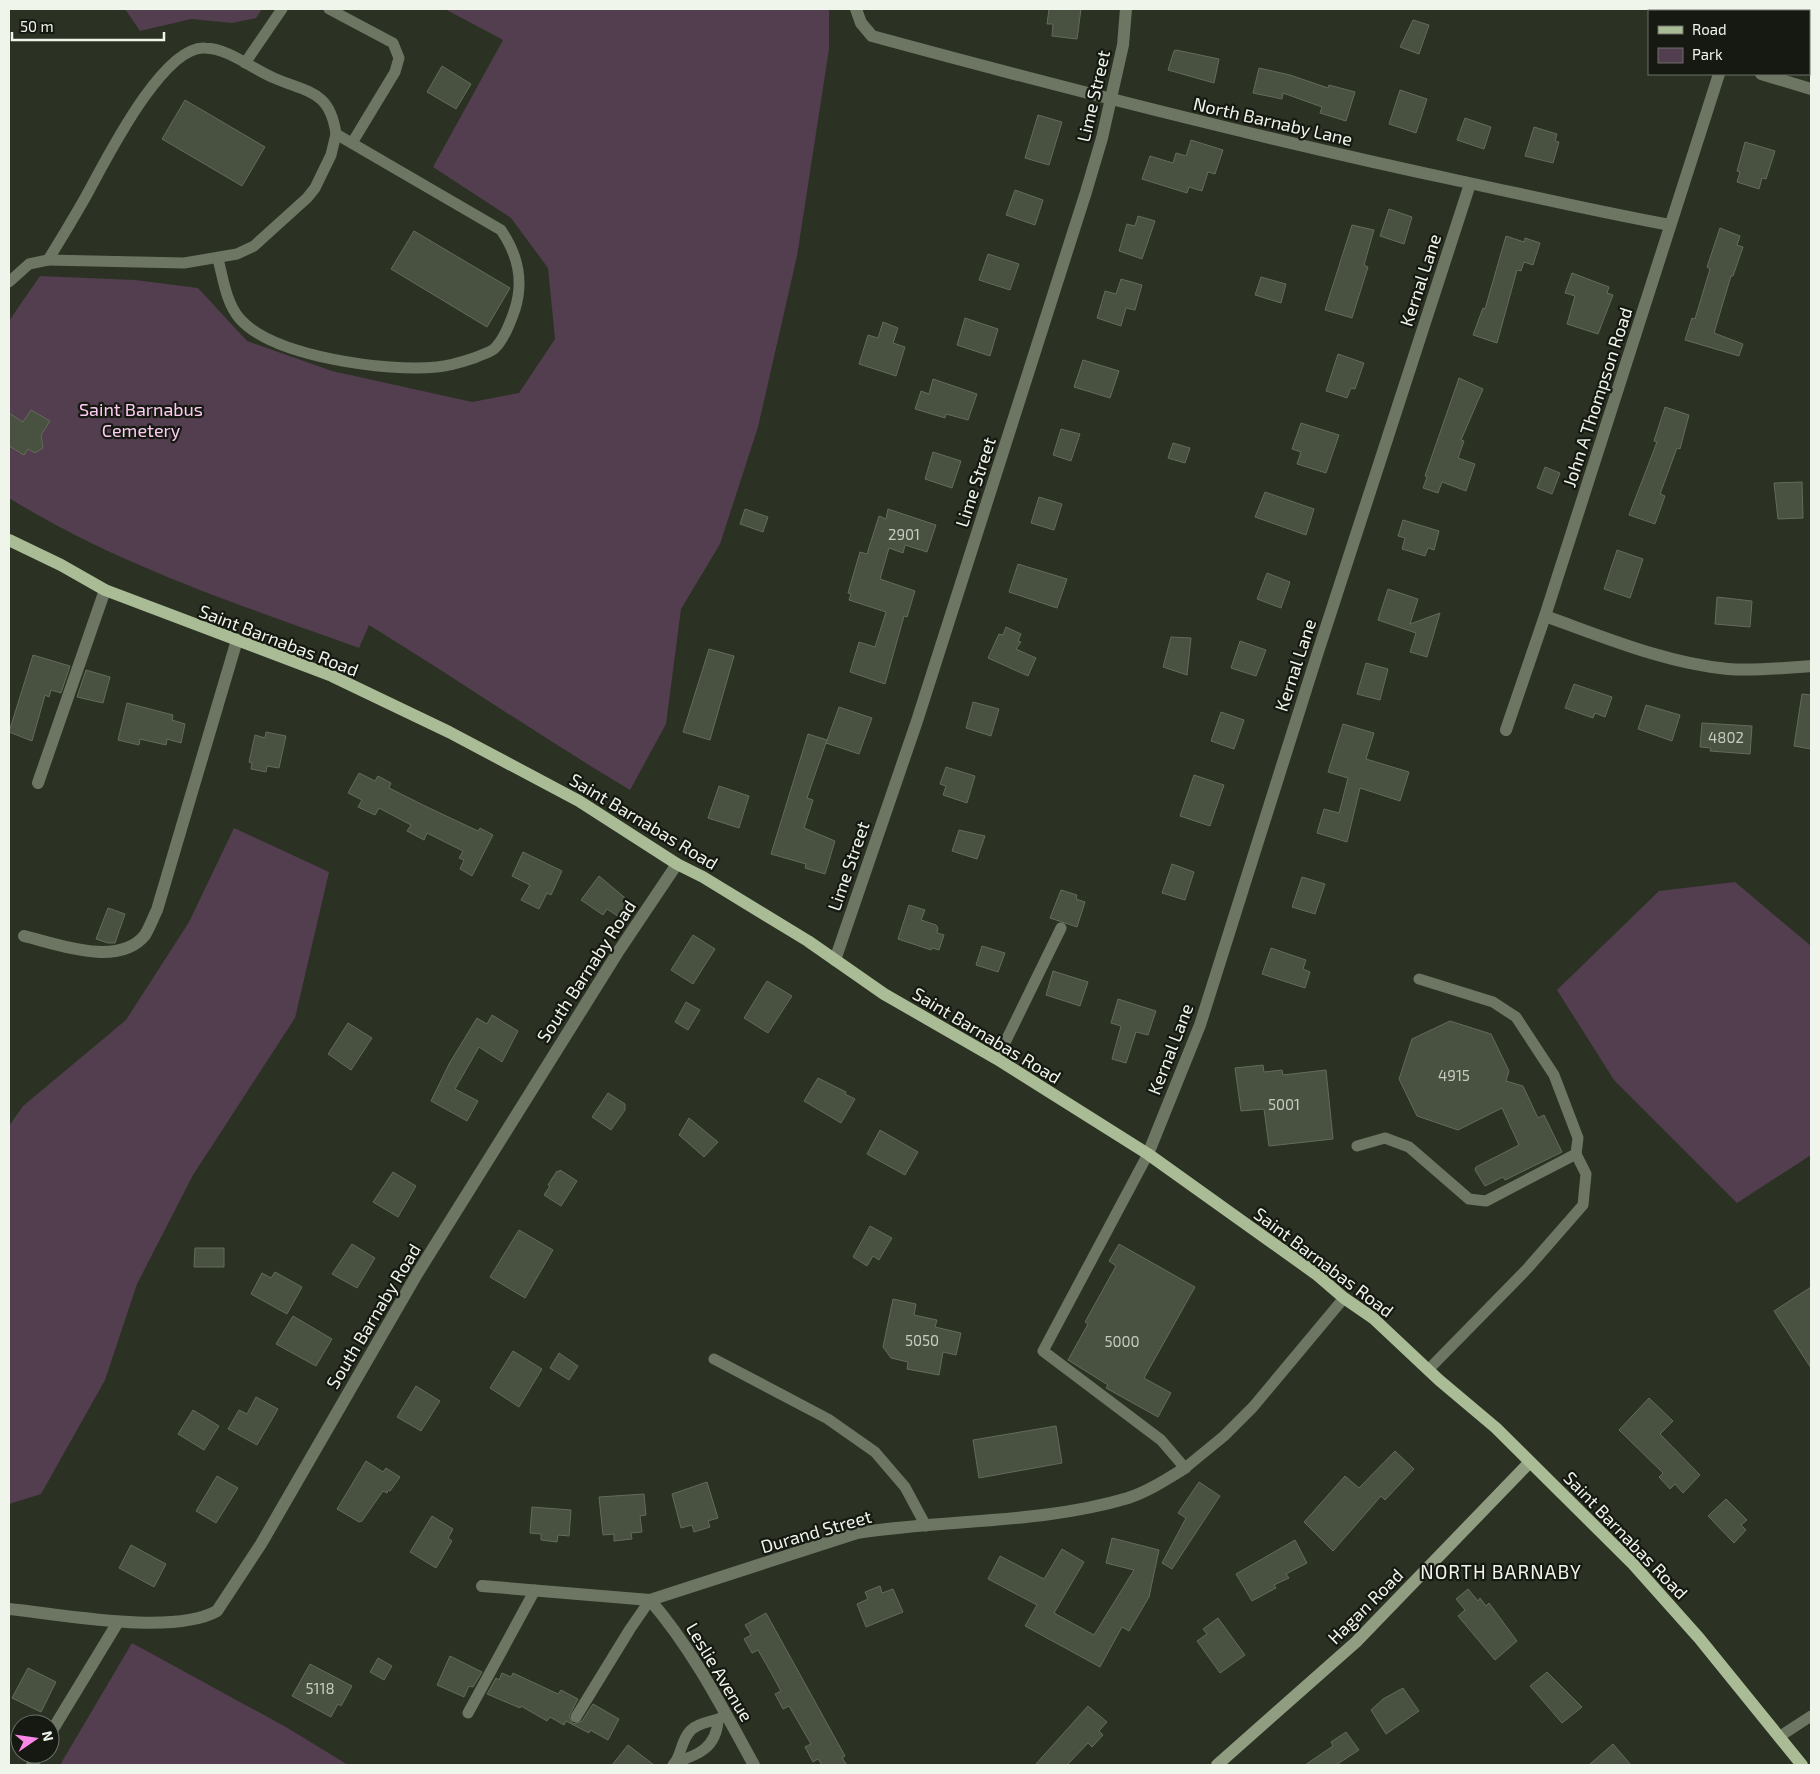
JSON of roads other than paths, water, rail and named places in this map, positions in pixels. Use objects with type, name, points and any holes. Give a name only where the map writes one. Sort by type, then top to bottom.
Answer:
[{"type":"main road","name":"Saint Barnabas Road","points":[[9,540],[61,565],[105,590],[131,598],[177,619],[332,676],[449,732],[579,801],[677,864],[703,877],[808,941],[884,994],[997,1059],[1148,1154],[1316,1274],[1344,1298],[1373,1318],[1428,1370],[1496,1428],[1529,1463],[1559,1489],[1633,1564],[1699,1638],[1802,1765]]},
{"type":"street","name":"North Barnaby Lane","points":[[856,9],[861,23],[872,36],[1110,100],[1294,145],[1590,210],[1670,225]]},
{"type":"street","name":"Lime Street","points":[[835,960],[917,721],[1067,256],[1102,138],[1123,45],[1126,9]]},
{"type":"street","name":"John A Thompson Road","points":[[1506,730],[1545,616],[1720,75]]},
{"type":"street","points":[[1764,75],[1811,89]]},
{"type":"street","name":"Kernal Lane","points":[[1148,1154],[1200,1025],[1316,658],[1470,184]]},
{"type":"street","points":[[38,783],[105,590]]},
{"type":"street","points":[[1545,616],[1613,640],[1688,662],[1728,669],[1768,670],[1811,666]]},
{"type":"street","points":[[24,936],[102,953],[128,947],[144,936],[157,910],[238,640]]},
{"type":"street","name":"South Barnaby Road","points":[[9,1608],[118,1622],[190,1620],[212,1614],[224,1601],[262,1544],[416,1274],[618,952],[677,864]]},
{"type":"street","name":"Hagan Road","points":[[1222,1764],[1356,1642],[1529,1463]]},
{"type":"street","name":"Durand Street","points":[[482,1586],[650,1600],[858,1534],[1046,1514],[1129,1497],[1157,1485],[1185,1468]]},
{"type":"street","name":"Leslie Avenue","points":[[650,1600],[674,1628],[702,1670],[722,1718],[754,1765]]},
{"type":"street","points":[[60,1718],[118,1622]]},
{"type":"lane","points":[[245,63],[282,9]]},
{"type":"lane","points":[[328,9],[394,43],[399,58],[395,72],[352,143]]},
{"type":"lane","points":[[9,282],[29,264],[48,260],[184,263],[218,259],[254,246],[307,198],[315,188],[331,155],[336,134],[332,113],[326,102],[304,90],[259,72],[220,51],[204,47],[180,57],[170,66],[130,116],[48,260]]},
{"type":"lane","points":[[218,259],[229,299],[239,318],[262,335],[293,349],[340,361],[384,368],[419,369],[456,364],[494,349],[506,332],[520,294],[518,266],[513,248],[501,230],[336,134]]},
{"type":"lane","points":[[997,1059],[1061,928]]},
{"type":"lane","points":[[1419,979],[1493,1002],[1516,1017],[1554,1075],[1578,1138],[1576,1154],[1586,1174],[1583,1205],[1527,1270],[1428,1370]]},
{"type":"lane","points":[[1357,1146],[1385,1138],[1409,1147],[1469,1199],[1486,1201],[1576,1154]]},
{"type":"lane","points":[[1148,1154],[1043,1351],[1161,1440],[1185,1468],[1224,1436],[1254,1407],[1344,1298]]},
{"type":"lane","points":[[714,1359],[828,1419],[875,1452],[904,1487],[926,1526]]},
{"type":"lane","points":[[468,1713],[535,1590]]},
{"type":"lane","points":[[576,1718],[630,1629],[650,1600]]},
{"type":"lane","points":[[1779,1737],[1811,1716]]},
{"type":"lane","points":[[722,1718],[717,1734],[710,1744],[693,1757],[675,1764],[681,1744],[691,1731],[704,1722],[722,1718]]},
{"type":"district","name":"NORTH BARNABY","points":[[1501,1571]]},
{"type":"park label","name":"Saint Barnabus Cemetery","points":[[141,419]]}]
